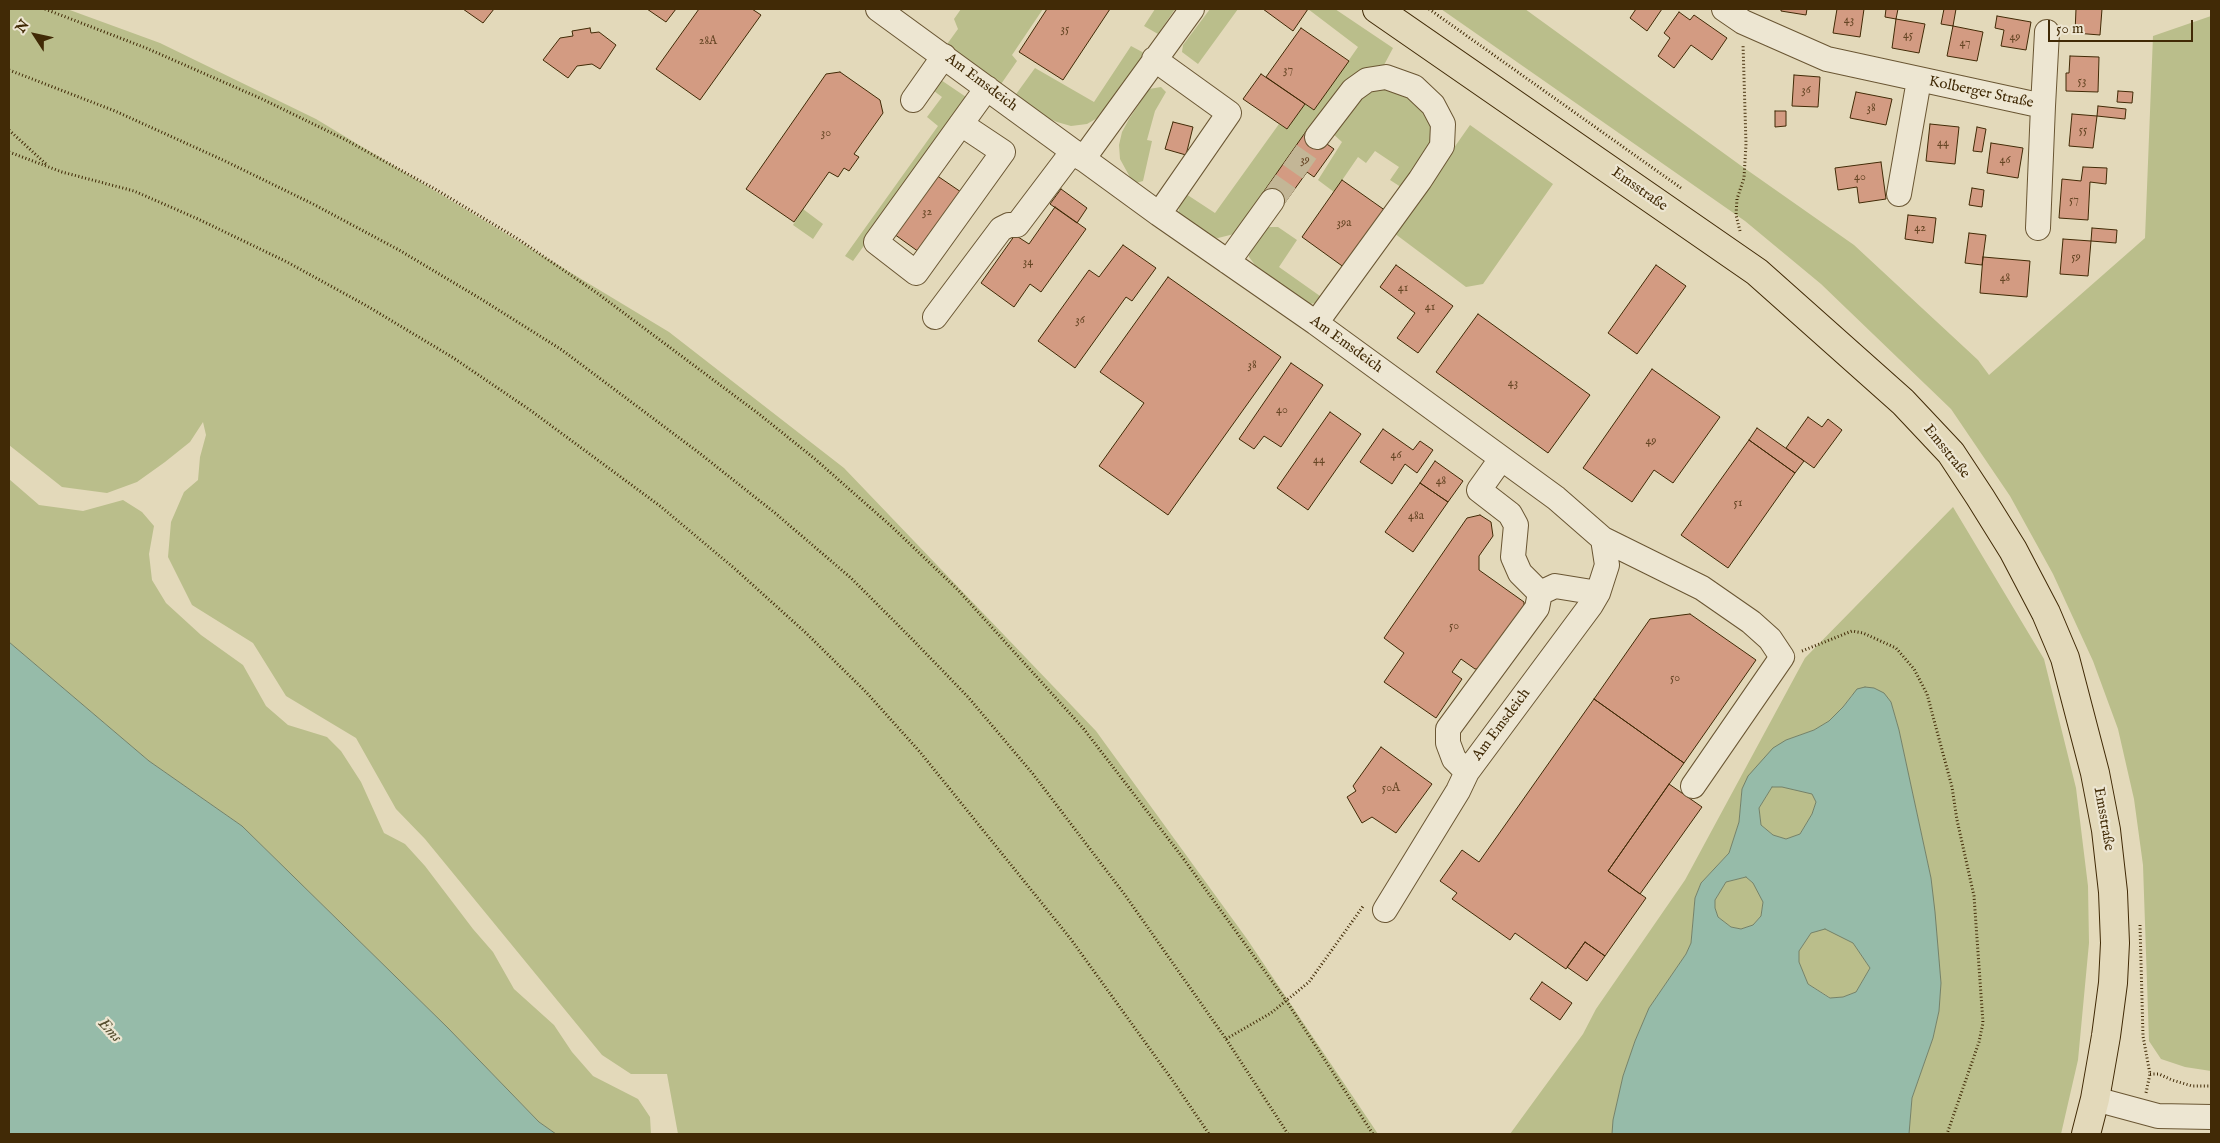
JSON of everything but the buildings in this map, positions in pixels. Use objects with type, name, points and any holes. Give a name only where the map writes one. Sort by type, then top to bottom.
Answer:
[{"type":"main road","name":"Emsstraße","points":[[1377,9],[1757,272],[1903,402],[1951,453],[1980,497],[2021,566],[2046,613],[2064,658],[2088,747],[2106,830],[2113,892],[2115,943],[2113,983],[2095,1099],[2086,1134]]},
{"type":"street","name":"Am Emsdeich","points":[[878,9],[1159,214],[1316,323],[1556,498],[1603,539],[1702,588],[1751,622],[1770,639],[1782,657]]},
{"type":"street","points":[[935,317],[1000,229],[1009,224],[1017,225],[1078,155],[1192,9]]},
{"type":"street","name":"Kolberger Straße","points":[[1733,15],[1827,59],[2043,106]]},
{"type":"street","name":"Kolberger Straße","points":[[2038,228],[2048,32]]},
{"type":"street","points":[[914,100],[944,56]]},
{"type":"street","points":[[1154,60],[1229,114],[1159,214]]},
{"type":"street","points":[[1316,323],[1420,180],[1442,146],[1444,124],[1434,105],[1414,87],[1386,77],[1368,80],[1353,90],[1317,137]]},
{"type":"street","name":"Kolberger Straße","points":[[1899,194],[1919,80]]},
{"type":"street","points":[[961,124],[1003,152],[916,273],[876,242],[961,124],[987,88]]},
{"type":"street","points":[[1228,262],[1266,208]]},
{"type":"street","points":[[1502,459],[1479,490],[1510,514],[1516,525],[1513,557],[1520,573],[1540,593]]},
{"type":"street","name":"Am Emsdeich","points":[[1385,910],[1458,791],[1467,772],[1598,593],[1607,565],[1603,539]]},
{"type":"street","points":[[1540,593],[1555,586],[1598,593]]},
{"type":"street","points":[[1467,772],[1454,759],[1448,743],[1448,729],[1537,608],[1540,593]]},
{"type":"street","points":[[1693,786],[1782,657]]},
{"type":"street","points":[[2095,1099],[2142,1113],[2174,1117],[2211,1117]]},
{"type":"path","points":[[45,9],[146,48],[262,99],[346,140],[435,189],[518,239],[597,293],[759,414],[815,459],[958,590],[1083,728],[1180,854],[1287,1002],[1373,1134]]},
{"type":"path","name":"Emsstraße","points":[[1429,9],[1684,190]]},
{"type":"path","points":[[1733,15],[1746,144],[1744,178],[1737,199],[1736,215],[1741,234],[1734,228]]},
{"type":"path","points":[[9,70],[115,111],[225,161],[313,204],[399,250],[562,350],[775,512],[858,585],[914,640],[974,704],[1033,774],[1125,895],[1226,1039],[1288,1134]]},
{"type":"path","points":[[9,130],[48,166]]},
{"type":"path","points":[[9,152],[62,172],[134,191],[198,219],[287,262],[367,306],[452,357],[530,410],[682,524],[806,633],[866,692],[920,752],[1070,938],[1209,1134]]},
{"type":"path","points":[[1782,657],[1807,650],[1852,631],[1863,633],[1896,648],[1914,669],[1927,694],[1952,787],[1957,820],[1974,896],[1983,1023],[1979,1042],[1947,1134]]},
{"type":"path","points":[[2140,922],[2143,1036],[2150,1074],[2142,1113]]},
{"type":"path","points":[[1226,1039],[1271,1013]]},
{"type":"path","points":[[2150,1074],[2159,1074],[2192,1086],[2211,1086]]},
{"type":"shaded area","points":[[9,9],[67,9],[160,43],[316,119],[669,332],[844,468],[1096,731],[1247,939],[1378,1134],[678,1134],[667,1074],[631,1074],[602,1055],[425,839],[396,809],[356,738],[286,696],[253,643],[192,605],[168,557],[171,522],[184,492],[198,480],[200,457],[206,435],[203,422],[190,442],[165,462],[137,482],[107,493],[62,487],[9,445]]},
{"type":"shaded area","points":[[961,9],[1043,9],[1012,55],[1017,61],[999,87],[945,47],[958,29],[954,19]]},
{"type":"shaded area","points":[[1155,9],[1175,9],[1158,34],[1144,26]]},
{"type":"shaded area","points":[[1210,9],[1238,9],[1198,64],[1182,52],[1183,45]]},
{"type":"shaded area","points":[[1308,9],[1335,9],[1393,48],[1384,65],[1371,67],[1309,131],[1307,130],[1262,194],[1265,196],[1245,223],[1234,234],[1218,238],[1210,237],[1178,214],[1180,204],[1186,194],[1215,213],[1279,124],[1287,129],[1305,104],[1314,110],[1358,47]]},
{"type":"shaded area","points":[[1441,9],[1525,9],[1854,245],[1978,360],[1989,375],[2145,238],[2153,36],[2211,16],[2211,1071],[2185,1067],[2161,1059],[2149,1041],[2143,865],[2134,799],[2118,729],[2093,661],[2053,574],[2010,496],[1951,409],[1821,284],[1745,221]]},
{"type":"shaded area","points":[[1131,46],[1146,54],[1106,113],[1087,124],[1071,126],[1057,122],[1043,116],[1014,97],[1035,68],[1094,102]]},
{"type":"shaded area","points":[[938,78],[969,99],[853,261],[845,256],[938,126],[927,117],[942,97],[930,88]]},
{"type":"shaded area","points":[[1161,87],[1166,92],[1155,111],[1147,140],[1152,141],[1143,181],[1136,183],[1131,179],[1120,159],[1119,145],[1122,132],[1149,89]]},
{"type":"shaded area","points":[[1381,88],[1405,93],[1429,114],[1436,143],[1404,189],[1390,180],[1399,167],[1375,151],[1366,163],[1358,157],[1334,192],[1318,180],[1342,142],[1331,132],[1353,105],[1370,90]]},
{"type":"shaded area","points":[[1470,125],[1553,184],[1483,284],[1466,287],[1394,233]]},
{"type":"shaded area","points":[[803,209],[823,224],[813,239],[793,225]]},
{"type":"shaded area","points":[[1262,227],[1278,227],[1297,240],[1279,267],[1320,296],[1328,284],[1333,288],[1318,303],[1308,304],[1255,265],[1249,257],[1249,250]]},
{"type":"shaded area","points":[[9,479],[39,505],[83,511],[123,500],[142,512],[154,526],[149,554],[152,580],[166,603],[201,635],[243,665],[266,706],[288,725],[327,737],[341,751],[361,782],[384,833],[405,844],[425,866],[493,952],[514,989],[554,1025],[572,1052],[593,1076],[638,1099],[650,1117],[651,1134],[556,1134],[539,1122],[448,1028],[242,826],[149,761],[9,642]]},
{"type":"shaded area","points":[[1953,507],[2044,659],[2076,788],[2088,886],[2089,943],[2078,1060],[2061,1134],[1909,1134],[1912,1098],[1933,1038],[1939,1011],[1941,983],[1931,878],[1899,730],[1891,702],[1852,695],[1829,721],[1814,730],[1786,740],[1742,789],[1739,822],[1729,853],[1701,883],[1695,898],[1691,943],[1686,954],[1649,1008],[1635,1041],[1623,1076],[1613,1120],[1612,1134],[1510,1134],[1583,1034],[1596,1009],[1685,880],[1805,658]]},
{"type":"shaded area","points":[[1772,787],[1812,793],[1816,802],[1812,814],[1800,834],[1786,839],[1773,835],[1761,825],[1759,808]]},
{"type":"shaded area","points":[[1746,877],[1753,883],[1763,901],[1761,916],[1753,925],[1741,929],[1731,927],[1718,917],[1715,900],[1726,882]]},
{"type":"shaded area","points":[[1825,928],[1853,943],[1870,968],[1856,992],[1843,997],[1831,998],[1808,984],[1799,962],[1799,951],[1811,933]]},
{"type":"water","name":"Ems","points":[[9,642],[149,761],[242,826],[448,1028],[539,1122],[556,1134],[9,1134]]},
{"type":"water","points":[[1865,687],[1874,688],[1884,693],[1891,702],[1899,730],[1931,878],[1935,912],[1941,983],[1939,1011],[1933,1038],[1912,1098],[1909,1134],[1612,1134],[1613,1120],[1623,1076],[1635,1041],[1649,1008],[1686,954],[1691,943],[1695,898],[1701,883],[1729,853],[1739,822],[1742,789],[1748,776],[1773,748],[1786,740],[1814,730],[1829,721],[1857,689]],"holes":[[[1772,787],[1782,787],[1812,794],[1816,802],[1812,814],[1800,834],[1786,839],[1773,835],[1761,825],[1759,808]],[[1746,877],[1753,883],[1763,902],[1761,916],[1753,925],[1741,929],[1731,927],[1718,917],[1715,900],[1726,882]],[[1825,929],[1853,943],[1870,968],[1856,992],[1843,997],[1830,998],[1808,984],[1799,962],[1799,951],[1811,933]]]},
{"type":"tunnel","points":[[1272,201],[1317,137]]}]
